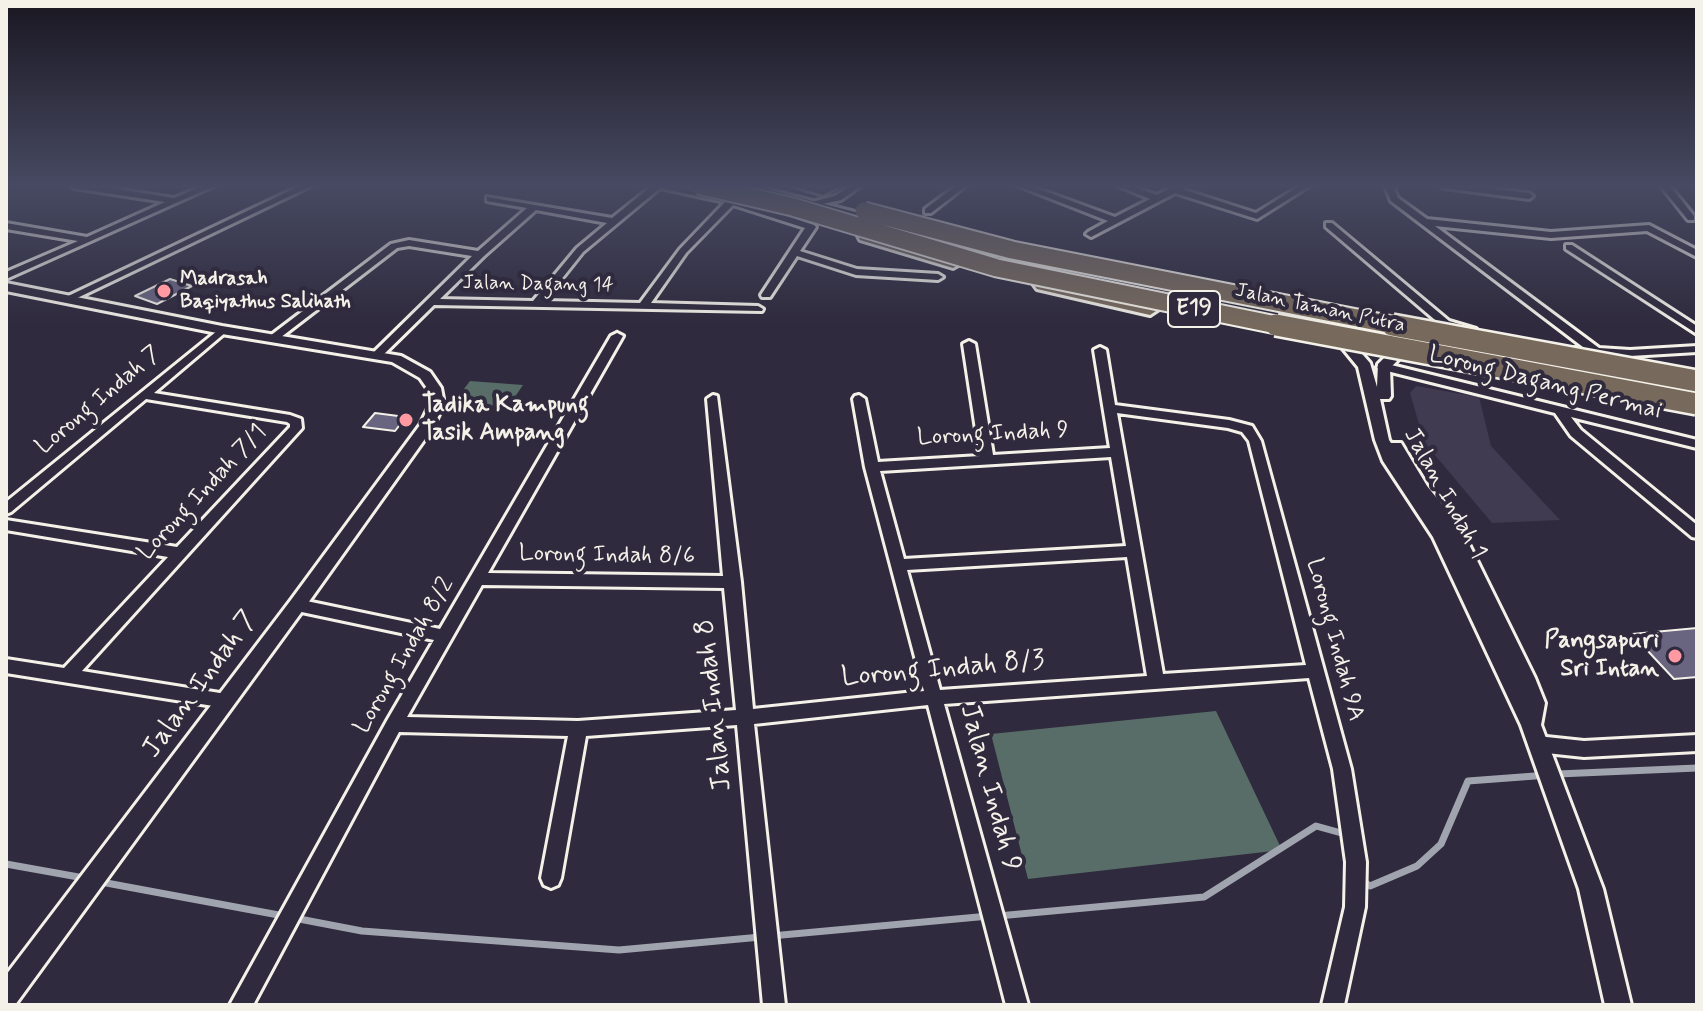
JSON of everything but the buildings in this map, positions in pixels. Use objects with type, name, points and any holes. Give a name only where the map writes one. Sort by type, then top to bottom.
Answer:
[{"type":"highway","points":[[852,232],[985,271],[1150,309],[1461,372],[1576,384]]},
{"type":"highway","name":"E19","points":[[880,232],[1024,274],[1576,384],[1697,404]]},
{"type":"highway","name":"E19","points":[[942,232],[1012,250],[1697,384]]},
{"type":"highway","points":[[866,237],[937,254],[1003,263]]},
{"type":"highway","points":[[1466,348],[1697,372]]},
{"type":"street","points":[[44,232],[86,239]]},
{"type":"street","points":[[6,276],[102,232]]},
{"type":"street","points":[[69,298],[209,232]]},
{"type":"street","points":[[6,287],[222,330],[377,355],[505,232]]},
{"type":"street","points":[[537,303],[580,250],[600,232]]},
{"type":"street","name":"Jalan Dagang 14","points":[[645,304],[699,232]]},
{"type":"street","points":[[766,295],[807,232]]},
{"type":"street","name":"Jalan Taman Putra","points":[[886,232],[1003,263],[1409,348],[1605,384],[1697,397]]},
{"type":"street","name":"Jalan Taman Putra","points":[[938,232],[1037,261],[1466,348],[1697,384]]},
{"type":"street","points":[[1337,232],[1445,323],[1539,347],[1598,352],[1697,349]]},
{"type":"street","points":[[1440,232],[1598,352]]},
{"type":"street","points":[[1524,232],[1551,235],[1590,232]]},
{"type":"street","points":[[1657,232],[1697,254]]},
{"type":"street","points":[[272,339],[401,243],[480,254]]},
{"type":"street","points":[[1569,247],[1697,331]]},
{"type":"street","points":[[793,252],[856,272],[938,277]]},
{"type":"street","name":"Jalan Dagang 14","points":[[431,302],[645,304],[758,309]]},
{"type":"street","name":"Lorong Indah 7","points":[[6,509],[222,330]]},
{"type":"street","name":"Jalan Indah 1","points":[[1336,333],[1365,366],[1391,461],[1441,536],[1534,735],[1591,889],[1618,1005]]},
{"type":"street","name":"Lorong Indah 8/2","points":[[241,1005],[394,724],[617,336]]},
{"type":"street","points":[[969,344],[987,460]]},
{"type":"street","points":[[1383,367],[1396,354],[1409,348]]},
{"type":"street","points":[[1100,350],[1156,682]]},
{"type":"street","name":"Jalan Indah 7","points":[[6,996],[128,836],[427,426],[437,404],[434,388],[425,375],[414,366],[377,355]]},
{"type":"street","name":"Jalan Indah 1","points":[[1383,367],[1381,376],[1394,440],[1421,489],[1462,545],[1535,703],[1534,735]]},
{"type":"street","name":"Lorong Dagang Permai","points":[[1383,367],[1697,444]]},
{"type":"street","name":"Lorong Indah 7/1","points":[[68,675],[296,428],[297,422],[143,395]]},
{"type":"street","name":"Jalan Indah 8","points":[[713,399],[774,1005]]},
{"type":"street","name":"Jalan Indah 9","points":[[859,399],[872,467],[937,697],[1017,1005]]},
{"type":"street","name":"Lorong Indah 9A","points":[[1109,408],[1247,429],[1255,441],[1342,769],[1356,862],[1355,907],[1333,1005]]},
{"type":"street","points":[[1559,410],[1576,433],[1697,533]]},
{"type":"street","name":"Lorong Indah 9","points":[[872,467],[1117,452]]},
{"type":"street","points":[[6,525],[179,553]]},
{"type":"street","points":[[900,565],[1135,551]]},
{"type":"street","name":"Lorong Indah 8/6","points":[[479,579],[733,582]]},
{"type":"street","points":[[297,605],[446,636]]},
{"type":"street","points":[[6,666],[226,701]]},
{"type":"street","name":"Lorong Indah 8/3","points":[[394,724],[578,729],[747,717],[937,697],[1314,671]]},
{"type":"street","points":[[551,878],[578,729]]},
{"type":"street","points":[[1534,735],[1584,749],[1697,743]]},
{"type":"shaded area","points":[[1416,386],[1479,397],[1491,446],[1560,520],[1492,523],[1424,442],[1410,393]]},
{"type":"green space","points":[[470,381],[523,385],[508,407],[454,402]]},
{"type":"green space","points":[[1216,711],[1282,850],[1028,879],[991,734]]},
{"type":"waterway","points":[[1558,774],[1697,768]]},
{"type":"waterway","points":[[1360,879],[1370,886],[1417,866],[1441,844],[1468,781],[1535,776]]},
{"type":"waterway","points":[[998,916],[1204,897],[1316,826],[1345,834]]},
{"type":"waterway","points":[[6,864],[84,878]]},
{"type":"waterway","points":[[101,882],[284,916]]},
{"type":"waterway","points":[[771,936],[989,916]]},
{"type":"waterway","points":[[294,918],[362,931],[619,950],[761,937]]},
{"type":"place","name":"Madrasah Baqiyathus Salihath","points":[[164,291]]},
{"type":"place","name":"Tadika Kampung Tasik Ampang","points":[[406,420]]},
{"type":"place","name":"Pangsapuri Sri Intan","points":[[1675,656]]}]
